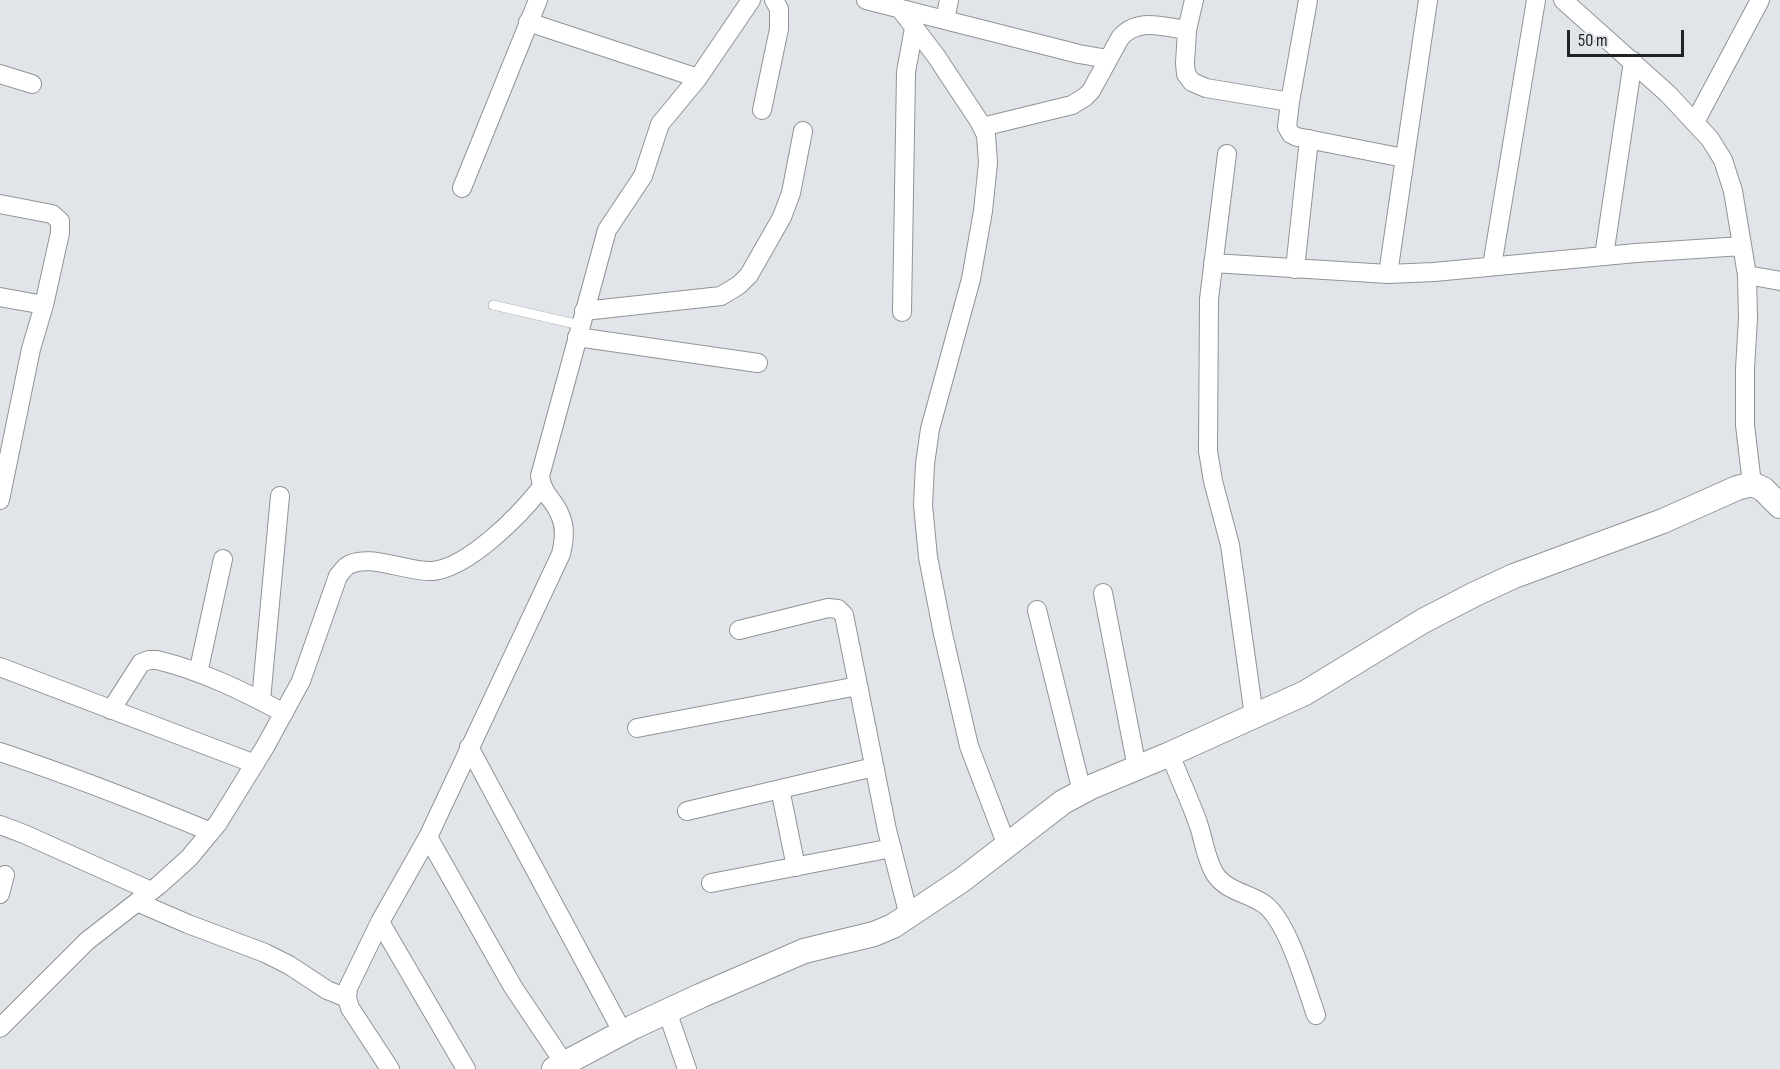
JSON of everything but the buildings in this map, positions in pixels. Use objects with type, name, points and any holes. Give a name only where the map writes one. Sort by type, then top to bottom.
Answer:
[{"type":"street","points":[[462,188],[538,0]]},
{"type":"street","points":[[390,1069],[350,1008],[347,998],[348,988],[380,922],[428,837],[561,554],[564,529],[560,514],[541,488],[540,476],[607,230],[643,176],[660,124],[698,78],[751,0]]},
{"type":"street","points":[[762,110],[779,29],[779,9],[774,0]]},
{"type":"street","points":[[866,0],[1079,54],[1108,59]]},
{"type":"street","points":[[945,20],[949,0]]},
{"type":"street","points":[[1194,0],[1187,30],[1185,63],[1186,74],[1192,82],[1206,88],[1290,102]]},
{"type":"street","points":[[1308,0],[1290,102],[1287,126],[1291,134],[1404,158]]},
{"type":"street","points":[[1388,274],[1428,0]]},
{"type":"street","points":[[1492,266],[1536,0]]},
{"type":"street","points":[[1563,0],[1668,94],[1710,139],[1723,160],[1732,191],[1747,275],[1745,425],[1752,484]]},
{"type":"street","points":[[1695,122],[1760,0]]},
{"type":"street","points":[[901,10],[936,56],[986,135],[988,163],[983,211],[971,279],[930,429],[922,504],[928,557],[969,746],[1007,846]]},
{"type":"street","points":[[528,22],[698,78]]},
{"type":"street","points":[[982,127],[1072,105],[1085,97],[1091,91],[1120,38],[1133,27],[1148,25],[1187,30]]},
{"type":"street","points":[[902,312],[906,72],[914,28]]},
{"type":"street","points":[[1604,256],[1633,61]]},
{"type":"street","points":[[0,74],[32,84]]},
{"type":"street","points":[[581,324],[721,296],[739,285],[749,275],[782,217],[791,194],[803,131]]},
{"type":"street","points":[[1295,269],[1309,139]]},
{"type":"street","points":[[1227,154],[1209,299],[1208,451],[1213,481],[1230,545],[1254,716]]},
{"type":"street","points":[[0,204],[52,214],[60,221],[60,233],[44,305],[31,349],[0,500]]},
{"type":"street","points":[[1213,263],[1388,274],[1742,246]]},
{"type":"street","points":[[1747,275],[1780,281]]},
{"type":"street","points":[[0,297],[44,305]]},
{"type":"street","points":[[581,324],[758,363]]},
{"type":"street","points":[[428,837],[559,1066],[667,1011],[804,951],[874,934],[893,926],[1007,846],[1063,802],[1305,693],[1423,621],[1474,594],[1514,576],[1663,521],[1737,488],[1752,484],[1763,489],[1780,506]]},
{"type":"street","points":[[1,1026],[87,941],[144,897],[189,858],[211,832],[255,764],[301,681],[338,576],[346,566],[368,561],[411,570],[434,571],[454,565],[471,555],[519,515],[541,488]]},
{"type":"street","points":[[261,700],[280,496]]},
{"type":"street","points":[[198,673],[223,559]]},
{"type":"street","points":[[1103,593],[1137,768]]},
{"type":"street","points":[[739,630],[828,608],[838,609],[844,615],[874,767],[909,916]]},
{"type":"street","points":[[1037,610],[1082,792]]},
{"type":"street","points":[[111,710],[141,663],[157,660],[220,681],[284,713]]},
{"type":"street","points":[[0,668],[255,764]]},
{"type":"street","points":[[637,728],[858,686]]},
{"type":"street","points":[[469,747],[623,1033]]},
{"type":"street","points":[[0,752],[125,796],[211,832]]},
{"type":"street","points":[[1170,754],[1196,818],[1214,873],[1222,883],[1264,904],[1280,921],[1316,1015]]},
{"type":"street","points":[[687,811],[874,767]]},
{"type":"street","points":[[780,789],[796,867]]},
{"type":"street","points":[[0,825],[144,897],[188,924],[265,953],[289,965],[327,990],[347,998]]},
{"type":"street","points":[[711,883],[892,848]]},
{"type":"street","points":[[0,894],[5,875]]},
{"type":"street","points":[[380,922],[466,1069]]},
{"type":"street","points":[[667,1011],[687,1069]]},
{"type":"lane","points":[[493,305],[581,324]]}]
